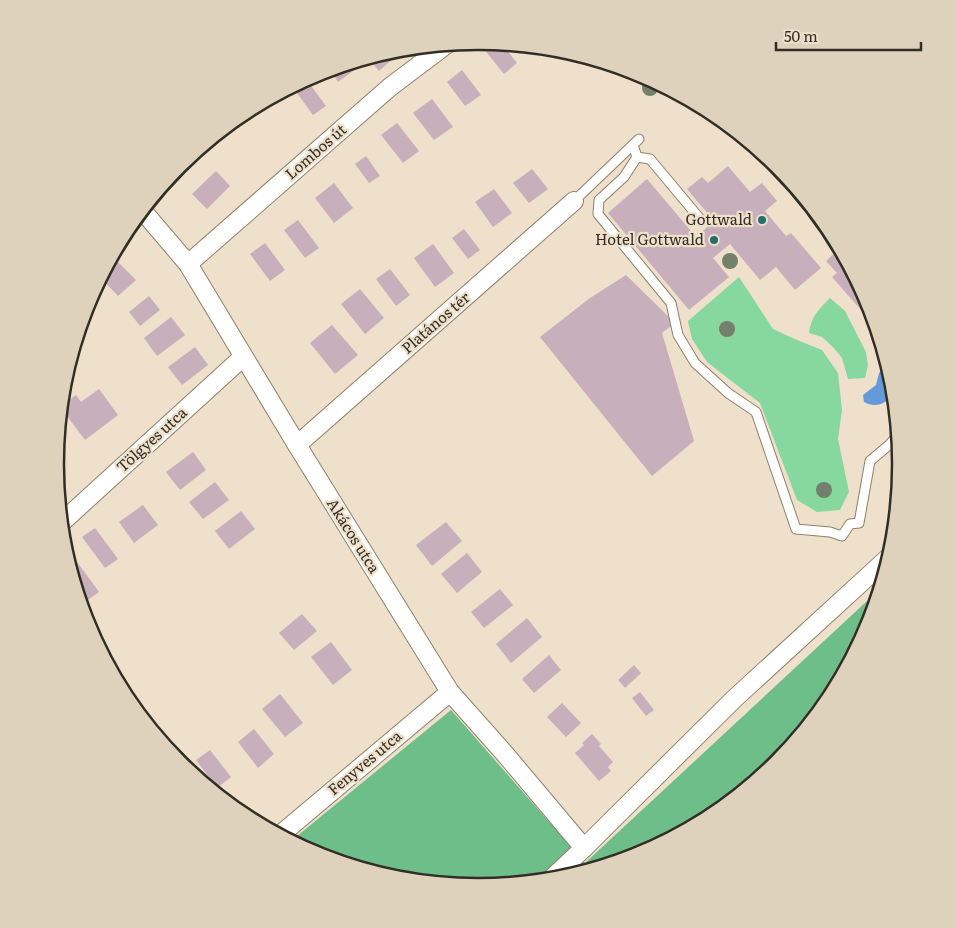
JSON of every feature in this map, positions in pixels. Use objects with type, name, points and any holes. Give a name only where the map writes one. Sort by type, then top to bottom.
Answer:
[{"type":"street","name":"Lombos út","points":[[188,264],[390,87],[435,53]]},
{"type":"street","name":"Platános tér","points":[[297,445],[574,201]]},
{"type":"street","name":"Akácos utca","points":[[147,216],[188,264],[243,357],[450,692],[506,754],[584,848]]},
{"type":"street","name":"Tölgyes utca","points":[[68,517],[243,357]]},
{"type":"street","points":[[561,870],[734,699],[879,567]]},
{"type":"street","name":"Fenyves utca","points":[[286,830],[450,692]]},
{"type":"lane","points":[[574,201],[636,142],[637,157],[624,177],[599,200],[598,214],[671,303],[678,335],[696,363],[728,393],[756,412],[796,529],[830,532],[842,536],[850,524],[858,523],[870,461],[891,443]]},
{"type":"lane","points":[[637,157],[650,159],[701,220]]},
{"type":"green space","points":[[739,277],[773,329],[822,350],[838,373],[842,410],[838,439],[849,492],[840,510],[817,512],[797,500],[760,403],[707,362],[692,339],[688,321]]},
{"type":"green space","points":[[830,298],[845,311],[866,352],[868,365],[865,378],[848,379],[842,358],[833,347],[822,337],[809,333],[811,322]]},
{"type":"green space","points":[[869,599],[837,671],[806,716],[771,757],[708,808],[685,823],[636,846],[611,856],[585,864],[559,870],[505,877],[478,878],[424,874],[371,864],[345,856],[297,836],[451,710],[585,863]]},
{"type":"water","points":[[881,371],[887,400],[878,405],[871,405],[864,402],[863,395],[876,385]]},
{"type":"building","points":[[485,50],[508,51],[517,63],[504,74]]},
{"type":"building","points":[[393,59],[379,71],[373,64]]},
{"type":"building","points":[[356,69],[338,82],[334,76]]},
{"type":"building","points":[[462,70],[481,95],[465,106],[447,82]]},
{"type":"building","points":[[311,86],[326,106],[313,115],[297,92]]},
{"type":"building","points":[[432,99],[453,127],[434,140],[413,113]]},
{"type":"building","points":[[397,123],[419,151],[403,163],[381,135]]},
{"type":"building","points":[[366,156],[380,176],[369,183],[355,164]]},
{"type":"building","name":"Hotel Gottwald","points":[[728,166],[750,192],[762,183],[777,201],[765,211],[786,236],[791,233],[821,268],[795,290],[776,267],[760,280],[730,244],[713,258],[729,277],[689,310],[608,213],[647,179],[696,237],[714,221],[687,189],[702,177],[708,183]]},
{"type":"building","points":[[532,169],[548,189],[529,203],[513,183]]},
{"type":"building","points":[[216,171],[230,186],[207,209],[192,194]]},
{"type":"building","points":[[334,183],[353,208],[334,223],[315,198]]},
{"type":"building","points":[[494,189],[512,213],[493,227],[475,202]]},
{"type":"building","points":[[298,220],[319,248],[305,258],[284,230]]},
{"type":"building","points":[[464,229],[480,250],[468,259],[452,238]]},
{"type":"building","points":[[265,243],[285,270],[270,281],[250,254]]},
{"type":"building","points":[[433,244],[454,273],[435,287],[414,258]]},
{"type":"building","points":[[834,253],[862,311],[832,277],[837,273],[826,261]]},
{"type":"building","points":[[117,261],[136,280],[118,296],[106,283]]},
{"type":"building","points":[[390,269],[410,295],[396,306],[376,279]]},
{"type":"building","points":[[626,275],[675,323],[662,333],[694,441],[652,476],[540,337],[590,298]]},
{"type":"building","points":[[360,289],[384,318],[365,334],[341,304]]},
{"type":"building","points":[[149,296],[160,310],[140,326],[129,312]]},
{"type":"building","points":[[171,317],[185,335],[157,356],[144,338]]},
{"type":"building","points":[[332,325],[358,355],[335,374],[310,343]]},
{"type":"building","points":[[195,347],[208,365],[182,385],[168,367]]},
{"type":"building","points":[[99,389],[118,415],[85,440],[67,416],[70,400],[76,395],[81,402]]},
{"type":"building","points":[[193,452],[206,470],[180,490],[166,472]]},
{"type":"building","points":[[215,482],[229,500],[203,519],[189,502]]},
{"type":"building","points":[[143,505],[158,525],[134,543],[119,522]]},
{"type":"building","points":[[241,511],[255,529],[229,549],[215,531]]},
{"type":"building","points":[[446,522],[462,541],[432,566],[416,545]]},
{"type":"building","points":[[95,528],[118,559],[105,568],[82,537]]},
{"type":"building","points":[[467,553],[482,572],[457,593],[441,574]]},
{"type":"building","points":[[75,560],[99,592],[87,600]]},
{"type":"building","points":[[500,589],[513,605],[484,628],[471,612]]},
{"type":"building","points":[[302,614],[317,631],[294,650],[279,633]]},
{"type":"building","points":[[527,618],[542,637],[511,663],[496,644]]},
{"type":"building","points":[[331,642],[352,670],[333,685],[311,657]]},
{"type":"building","points":[[549,655],[561,670],[534,693],[522,679]]},
{"type":"building","points":[[634,665],[641,673],[625,688],[618,680]]},
{"type":"building","points":[[640,692],[654,710],[646,716],[632,698]]},
{"type":"building","points":[[280,694],[303,723],[285,737],[262,709]]},
{"type":"building","points":[[562,703],[581,723],[566,737],[547,717]]},
{"type":"building","points":[[254,729],[274,754],[258,768],[238,742]]},
{"type":"building","points":[[592,734],[601,744],[599,746],[613,762],[608,767],[611,771],[599,781],[575,753]]},
{"type":"building","points":[[210,750],[231,777],[219,786],[211,780],[196,760]]},
{"type":"place","name":"Gottwald","points":[[762,220]]},
{"type":"place","name":"Hotel Gottwald","points":[[714,240]]}]
